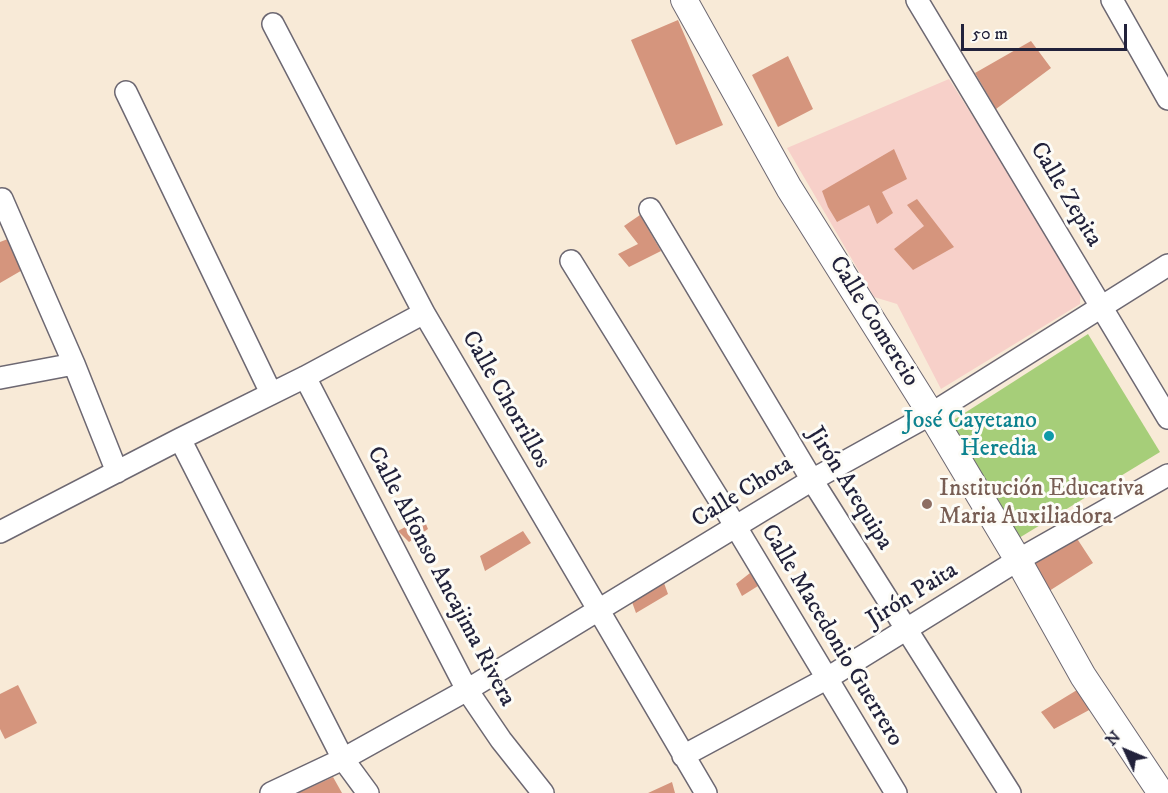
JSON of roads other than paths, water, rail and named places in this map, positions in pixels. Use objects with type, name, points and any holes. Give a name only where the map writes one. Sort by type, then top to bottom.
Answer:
[{"type":"street","name":"Calle Comercio","points":[[684,0],[789,188],[931,414],[1018,560],[1083,676],[1161,793]]},
{"type":"street","name":"Calle Zepita","points":[[917,0],[1168,418]]},
{"type":"street","points":[[1112,0],[1168,99]]},
{"type":"street","name":"Calle Chorrillos","points":[[273,24],[424,314],[706,793]]},
{"type":"street","points":[[126,92],[271,393]]},
{"type":"street","points":[[0,200],[2,199],[74,364],[117,472]]},
{"type":"street","name":"Jirón Arequipa","points":[[650,208],[812,480],[1010,793]]},
{"type":"street","name":"Calle Macedonio Guerrero","points":[[571,261],[736,527],[896,793]]},
{"type":"street","name":"Calle Chota","points":[[272,793],[343,759],[467,690],[812,480],[931,414],[1168,265]]},
{"type":"street","points":[[0,532],[424,314]]},
{"type":"street","points":[[0,378],[74,364]]},
{"type":"street","name":"Calle Alfonso Ancajima Rivera","points":[[305,377],[467,690],[501,740],[543,793]]},
{"type":"street","points":[[180,439],[343,759],[368,793]]},
{"type":"street","name":"Jirón Paita","points":[[683,756],[826,679],[1018,560],[1168,475]]},
{"type":"place","name":"José Cayetano Heredia","points":[[1049,436]]},
{"type":"place","name":"Institución Educativa Maria Auxiliadora","points":[[927,504]]}]
